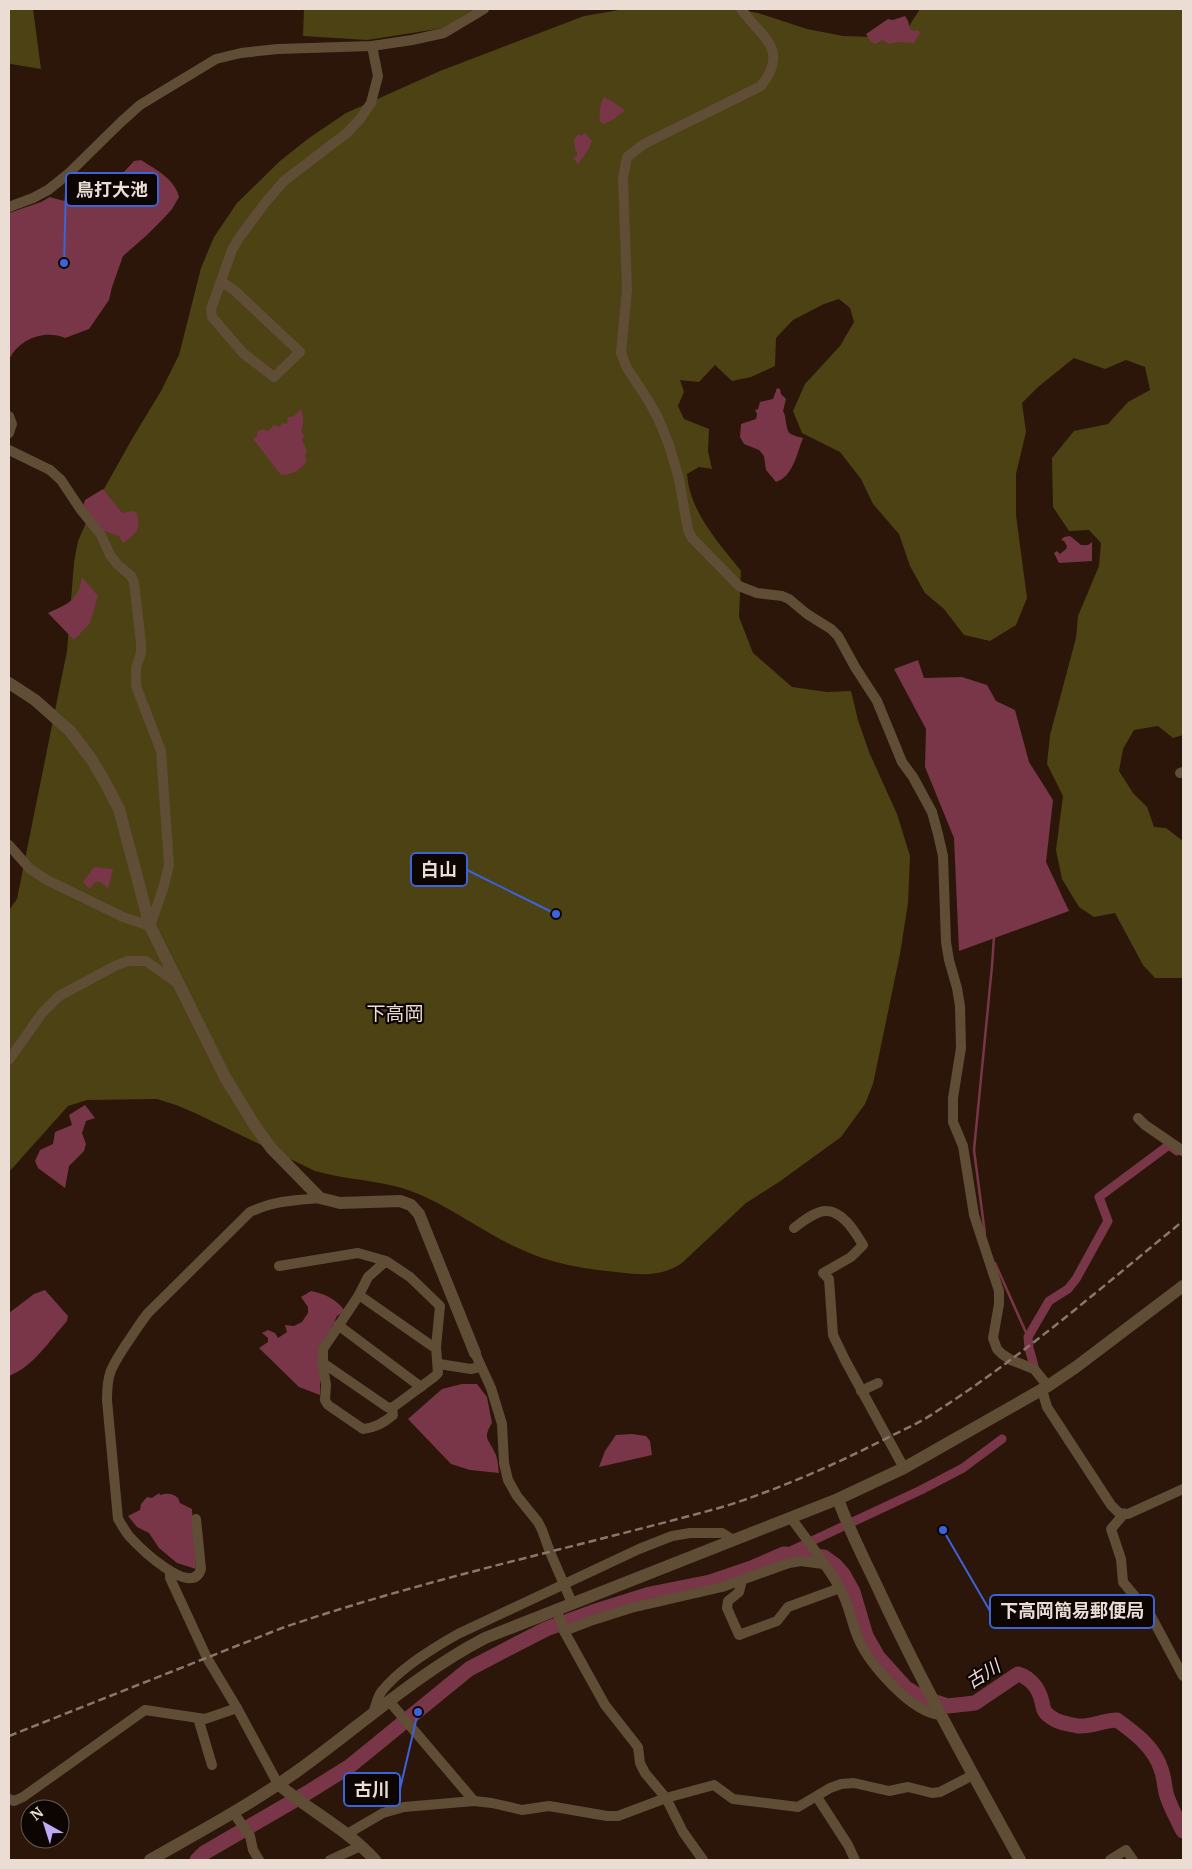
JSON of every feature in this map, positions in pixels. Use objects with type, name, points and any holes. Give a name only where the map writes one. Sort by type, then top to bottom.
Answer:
[{"type":"street","points":[[9,207],[34,198],[48,190],[68,174],[140,105],[216,59],[241,53],[269,50],[372,46],[444,33],[484,9]]},
{"type":"street","points":[[741,9],[771,47],[774,64],[770,74],[761,86],[644,144],[628,158],[623,178],[628,290],[621,353],[627,368],[658,418],[669,445],[679,479],[688,530],[692,538],[739,586],[757,593],[773,594],[789,599],[838,636],[855,667],[877,700],[902,762],[913,777],[932,812],[943,856],[946,942],[960,1006],[961,1048],[953,1098],[953,1122],[963,1146],[974,1216],[999,1291],[999,1304],[993,1338],[997,1349],[1002,1354],[1034,1370],[1045,1388],[1047,1407],[1111,1505],[1118,1513],[1123,1515]]},
{"type":"street","points":[[221,281],[235,291],[300,352],[274,377],[243,353],[212,317],[211,309],[221,281],[239,238],[265,203],[284,181],[348,132],[360,119],[370,103],[378,76],[372,46]]},
{"type":"street","points":[[9,416],[12,424],[9,433]]},
{"type":"street","points":[[9,450],[50,470],[62,480],[81,510],[101,535],[110,555],[131,576],[134,582],[140,621],[141,643],[141,653],[136,668],[136,686],[161,750],[161,770],[165,795],[164,821],[169,865],[163,890],[150,926]]},
{"type":"street","points":[[9,683],[51,713],[70,731],[92,760],[119,809],[150,926],[226,1077],[255,1126],[271,1148],[320,1198]]},
{"type":"street","points":[[9,845],[30,869],[47,880],[123,917],[150,926]]},
{"type":"street","points":[[9,1060],[42,1013],[59,996],[128,960],[146,961],[180,985]]},
{"type":"street","points":[[1138,1118],[1145,1125],[1183,1151]]},
{"type":"street","points":[[196,1519],[201,1569],[200,1574],[194,1578],[181,1577],[170,1572],[128,1535],[118,1519],[107,1400],[107,1384],[113,1363],[137,1326],[250,1212],[265,1205],[286,1200],[320,1198],[340,1203],[400,1201],[415,1209],[429,1236],[480,1367],[491,1388],[502,1424],[504,1463],[508,1480],[517,1496],[538,1522],[572,1603]]},
{"type":"street","points":[[794,1228],[825,1211],[838,1215],[855,1232],[863,1245],[851,1257],[823,1273],[829,1279],[833,1335],[861,1391],[904,1468]]},
{"type":"street","points":[[279,1266],[358,1253],[386,1261],[410,1278],[440,1306],[436,1347],[439,1364],[438,1372],[392,1408]]},
{"type":"street","points":[[386,1261],[368,1277],[359,1295],[323,1349],[323,1364],[326,1385],[325,1400],[328,1405],[362,1429],[371,1428],[386,1422],[393,1414],[392,1408]]},
{"type":"street","points":[[150,1860],[278,1784],[461,1650],[485,1638],[557,1613],[572,1603],[838,1499],[904,1468],[1045,1388],[1076,1367],[1183,1286]]},
{"type":"street","points":[[359,1295],[436,1347]]},
{"type":"street","points":[[338,1325],[422,1386]]},
{"type":"street","points":[[323,1364],[387,1407],[392,1408]]},
{"type":"street","points":[[439,1364],[471,1369],[480,1367]]},
{"type":"street","points":[[861,1391],[878,1383]]},
{"type":"street","points":[[1183,1488],[1123,1515],[1111,1529],[1121,1560],[1124,1582],[1151,1616],[1183,1676]]},
{"type":"street","points":[[838,1499],[851,1532],[939,1713],[1020,1860]]},
{"type":"street","points":[[791,1518],[840,1588],[858,1639],[875,1664],[900,1693],[919,1708],[931,1714],[939,1713]]},
{"type":"street","points":[[374,1713],[381,1692],[400,1673],[436,1646],[564,1584],[638,1549],[672,1536],[690,1533],[722,1533],[733,1540]]},
{"type":"street","points":[[564,1630],[631,1608],[722,1587],[789,1563],[810,1561],[822,1563]]},
{"type":"street","points":[[170,1572],[170,1578],[207,1658],[237,1708],[278,1784],[348,1834],[373,1860]]},
{"type":"street","points":[[742,1580],[739,1592],[728,1601],[727,1608],[739,1636],[778,1621],[788,1607],[840,1588]]},
{"type":"street","points":[[557,1613],[564,1630],[605,1705],[638,1747],[640,1763],[645,1773],[666,1798],[683,1832],[704,1860]]},
{"type":"street","points":[[389,1701],[474,1801]]},
{"type":"street","points":[[9,1800],[14,1801],[23,1797],[145,1710],[205,1719],[237,1708]]},
{"type":"street","points":[[198,1718],[212,1765]]},
{"type":"street","points":[[348,1834],[383,1813],[404,1807],[474,1801],[522,1810],[549,1806],[607,1816],[618,1816],[666,1798],[714,1785],[733,1799],[798,1807],[842,1784],[854,1783],[889,1791],[908,1787],[932,1793],[940,1792],[973,1775]]},
{"type":"street","points":[[817,1797],[848,1845],[855,1860]]},
{"type":"street","points":[[233,1812],[250,1836],[253,1850],[259,1860]]},
{"type":"street","points":[[330,1860],[361,1846]]},
{"type":"street","points":[[1110,1860],[1126,1850],[1133,1860]]},
{"type":"shaded area","points":[[9,9],[33,9],[41,69],[11,64],[9,62]]},
{"type":"shaded area","points":[[304,9],[474,9],[444,28],[367,40],[303,36]]},
{"type":"shaded area","points":[[625,9],[735,9],[758,13],[807,29],[843,36],[874,37],[894,36],[909,26],[920,9],[1183,9],[1183,735],[1173,738],[1158,726],[1134,730],[1123,749],[1119,771],[1133,793],[1147,807],[1154,827],[1166,828],[1183,841],[1183,978],[1155,978],[1143,965],[1115,913],[1094,917],[1079,907],[1062,879],[1056,850],[1063,796],[1047,764],[1050,735],[1076,638],[1078,616],[1099,566],[1101,543],[1089,530],[1069,531],[1053,507],[1052,458],[1074,431],[1108,424],[1128,402],[1150,390],[1145,367],[1126,360],[1105,369],[1074,358],[1038,387],[1022,403],[1026,432],[1016,474],[1016,515],[1027,598],[1016,625],[990,641],[964,635],[944,609],[925,593],[910,566],[899,534],[873,504],[861,479],[840,452],[802,433],[793,411],[805,384],[840,346],[854,322],[850,308],[839,299],[824,304],[793,320],[776,338],[775,366],[751,377],[732,381],[715,365],[699,382],[680,380],[684,392],[678,406],[684,419],[709,429],[708,451],[712,469],[699,467],[687,474],[689,488],[693,501],[706,526],[741,571],[739,617],[753,653],[792,687],[827,692],[851,691],[869,752],[897,814],[910,856],[908,903],[900,954],[873,1084],[865,1104],[841,1137],[779,1182],[746,1203],[682,1263],[666,1271],[650,1274],[590,1269],[542,1258],[504,1241],[439,1204],[411,1191],[387,1184],[315,1171],[195,1113],[157,1099],[87,1100],[68,1106],[9,1172],[9,910],[17,899],[67,651],[74,562],[78,541],[90,514],[161,391],[179,355],[201,268],[214,237],[237,203],[280,161],[309,138],[346,113],[440,71],[584,16]]},
{"type":"shaded area","points":[[905,16],[910,29],[918,30],[920,33],[914,43],[898,42],[889,44],[883,40],[875,44],[871,42],[866,34],[888,19],[893,20]]},
{"type":"shaded area","points":[[604,97],[625,111],[615,119],[603,124],[600,122],[600,116]]},
{"type":"shaded area","points":[[585,133],[592,141],[578,164],[573,158],[577,156],[574,139],[579,134],[581,136]]},
{"type":"shaded area","points":[[141,160],[164,175],[177,190],[179,197],[172,209],[123,256],[109,300],[89,329],[65,338],[41,335],[25,341],[9,360],[9,213],[50,197],[78,202],[89,200],[107,190],[134,161]]},
{"type":"shaded area","points":[[777,388],[780,389],[781,394],[786,399],[783,411],[789,432],[792,435],[803,438],[787,475],[776,482],[766,470],[764,456],[759,450],[744,444],[740,437],[741,424],[756,419],[757,414],[755,410],[758,409],[760,402],[773,399]]},
{"type":"shaded area","points":[[301,409],[303,423],[301,431],[304,436],[302,440],[307,451],[305,456],[307,460],[296,471],[281,475],[253,439],[257,437],[257,432],[262,429],[268,431],[274,425],[279,427],[283,423],[287,424],[288,417],[294,416]]},
{"type":"shaded area","points":[[103,489],[122,513],[132,511],[137,513],[137,531],[123,543],[119,536],[101,530],[83,506],[85,500]]},
{"type":"shaded area","points":[[1070,536],[1081,545],[1088,545],[1092,542],[1092,561],[1059,563],[1054,553],[1057,551],[1060,554],[1066,549],[1067,546],[1061,540],[1064,537]]},
{"type":"shaded area","points":[[82,577],[98,596],[90,623],[74,640],[48,613],[67,604],[75,596]]},
{"type":"shaded area","points":[[918,660],[924,678],[962,677],[987,685],[996,701],[1015,710],[1029,762],[1053,800],[1046,862],[1069,911],[959,951],[954,838],[925,767],[926,729],[894,669]]},
{"type":"shaded area","points":[[94,867],[113,869],[108,889],[101,882],[95,882],[90,889],[83,882]]},
{"type":"shaded area","points":[[85,1105],[95,1118],[86,1121],[82,1133],[86,1144],[84,1151],[69,1166],[65,1188],[38,1168],[35,1161],[40,1150],[53,1144],[55,1132],[72,1125],[69,1115]]},
{"type":"shaded area","points":[[45,1290],[68,1316],[67,1321],[33,1360],[18,1372],[9,1376],[9,1313],[34,1294]]},
{"type":"shaded area","points":[[311,1291],[330,1298],[345,1311],[337,1316],[320,1351],[320,1395],[299,1387],[259,1348],[268,1342],[268,1338],[262,1333],[268,1330],[275,1333],[278,1338],[287,1332],[285,1325],[294,1326],[302,1322],[308,1313],[308,1307],[301,1297]]},
{"type":"shaded area","points":[[462,1384],[477,1384],[487,1397],[492,1423],[487,1436],[496,1455],[499,1473],[470,1470],[451,1464],[408,1419],[442,1389]]},
{"type":"shaded area","points":[[632,1434],[646,1436],[650,1441],[652,1455],[599,1467],[605,1451],[616,1435]]},
{"type":"shaded area","points":[[159,1493],[160,1495],[174,1495],[180,1503],[192,1509],[196,1569],[177,1563],[159,1548],[149,1533],[137,1527],[128,1516],[140,1510],[141,1504],[147,1497],[152,1498]]},
{"type":"waterway","points":[[985,1234],[974,1150],[994,936]]},
{"type":"waterway","points":[[1034,1366],[1028,1337],[1049,1301],[1068,1289],[1076,1279],[1108,1221],[1099,1197],[1169,1145],[1177,1151]]},
{"type":"waterway","points":[[995,1263],[1028,1337]]},
{"type":"waterway","points":[[784,1554],[921,1490],[963,1468],[1002,1439]]},
{"type":"waterway","points":[[197,1860],[204,1853],[350,1766],[469,1669],[513,1646],[546,1629],[593,1612],[650,1594],[710,1582],[754,1567],[784,1554],[824,1557],[835,1565],[843,1574],[853,1592],[866,1636],[878,1657],[906,1688],[921,1697],[948,1706],[975,1703],[1018,1674],[1027,1678],[1034,1685],[1041,1697],[1045,1712],[1057,1721],[1083,1726],[1117,1720],[1137,1735],[1154,1754],[1162,1773],[1168,1799],[1183,1831]]},
{"type":"railway","points":[[9,1736],[282,1628],[448,1578],[726,1506],[767,1492],[825,1468],[922,1421],[999,1369],[1183,1221]]},
{"type":"place","name":"鳥打大池","points":[[64,263]]},
{"type":"place","name":"白山","points":[[556,914]]},
{"type":"place","name":"下高岡簡易郵便局","points":[[943,1530]]},
{"type":"place","name":"古川","points":[[418,1712]]},
{"type":"district","name":"下高岡","points":[[395,1013]]}]
